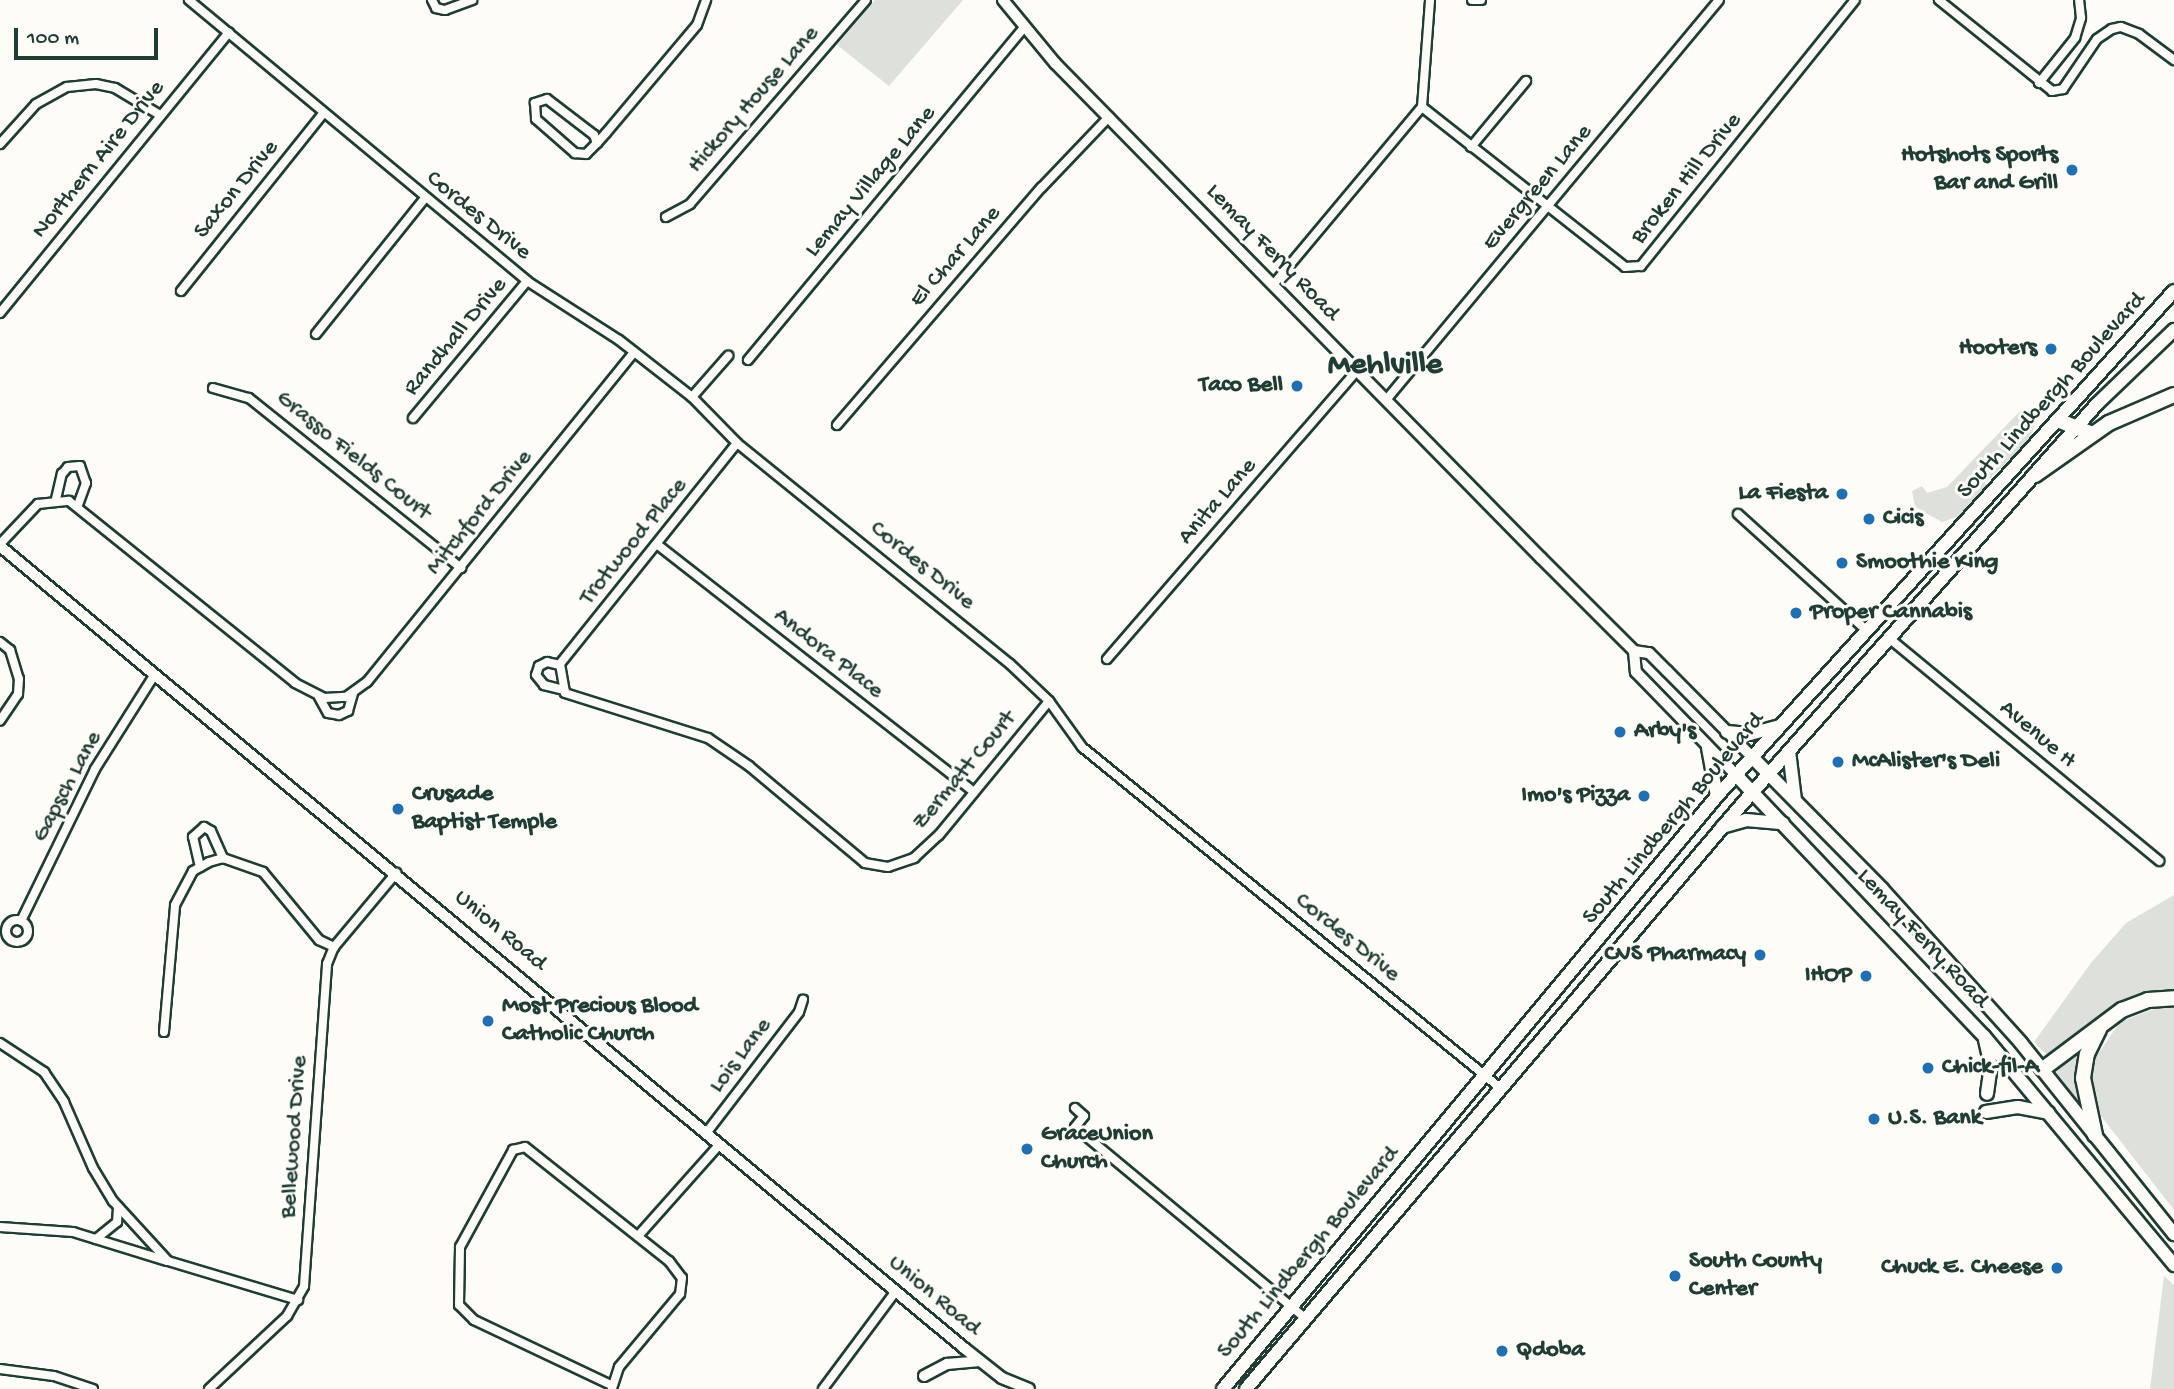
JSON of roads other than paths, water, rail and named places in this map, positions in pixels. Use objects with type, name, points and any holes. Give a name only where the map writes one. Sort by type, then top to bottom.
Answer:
[{"type":"highway","points":[[2035,475],[2092,434],[2131,411],[2174,395]]},
{"type":"highway","points":[[2060,421],[2073,430],[2092,434]]},
{"type":"highway","points":[[2043,1069],[2102,1025],[2148,1000],[2174,998]]},
{"type":"highway","points":[[2095,1135],[2083,1078],[2087,1054],[2102,1025]]},
{"type":"main road","name":"Lemay Ferry Road","points":[[1003,0],[1024,29],[1109,117],[1634,651],[1649,653],[1882,889],[2043,1069],[2174,1234]]},
{"type":"main road","name":"South Lindbergh Boulevard","points":[[1223,1389],[1717,796],[2060,421],[2174,291]]},
{"type":"main road","name":"South Lindbergh Boulevard","points":[[1246,1389],[1499,1087],[1753,792],[2073,430],[2174,330]]},
{"type":"main road","name":"Union Road","points":[[0,545],[1002,1378],[1010,1389]]},
{"type":"main road","name":"Lemay Ferry Road","points":[[1634,651],[1636,672],[1984,1036],[2174,1265]]},
{"type":"main road","points":[[1727,732],[1749,734],[1780,726]]},
{"type":"main road","points":[[1708,748],[1717,796]]},
{"type":"main road","points":[[1789,751],[1795,801]]},
{"type":"main road","points":[[1722,828],[1746,820],[1783,823]]},
{"type":"main road","points":[[1984,1036],[1991,1065],[1987,1094]]},
{"type":"main road","points":[[1986,1112],[2018,1107],[2048,1113]]},
{"type":"main road","points":[[924,1376],[947,1364],[981,1361]]},
{"type":"main road","name":"Union Road","points":[[1002,1378],[1029,1389]]},
{"type":"street","name":"Cordes Drive","points":[[190,0],[323,114],[527,281],[692,397],[737,443],[874,552],[1049,701],[1082,747],[1499,1087]]},
{"type":"street","points":[[432,0],[436,8],[445,10],[472,0]]},
{"type":"street","points":[[597,143],[594,135],[547,99],[535,103],[536,119],[575,153],[586,154],[597,143],[697,26],[706,0]]},
{"type":"street","name":"Hickory House Lane","points":[[666,217],[690,204],[866,0]]},
{"type":"street","points":[[1273,285],[1422,107],[1430,0]]},
{"type":"street","points":[[1472,0],[1481,0]]},
{"type":"street","name":"Evergreen Lane","points":[[1386,400],[1719,0]]},
{"type":"street","name":"Broken Hill Drive","points":[[1422,107],[1625,267],[1641,266],[1855,0]]},
{"type":"street","points":[[1939,0],[2052,91],[2063,89],[2097,39],[2121,27],[2139,34],[2174,60]]},
{"type":"street","points":[[2039,83],[2075,38],[2081,18],[2078,0]]},
{"type":"street","name":"Lemay Village Lane","points":[[748,360],[1024,29]]},
{"type":"street","name":"Northern Aire Drive","points":[[0,313],[229,32]]},
{"type":"street","points":[[1471,147],[1526,81]]},
{"type":"street","points":[[0,144],[36,104],[67,87],[96,83],[115,88],[160,116]]},
{"type":"street","name":"Saxon Drive","points":[[181,291],[323,114]]},
{"type":"street","name":"El Char Lane","points":[[837,425],[1042,187],[1109,117]]},
{"type":"street","points":[[316,334],[425,198]]},
{"type":"street","name":"Randhall Drive","points":[[414,418],[527,281]]},
{"type":"street","name":"Mitchford Drive","points":[[57,499],[78,505],[295,683],[319,697],[328,713],[340,715],[348,711],[353,694],[461,568],[633,353]]},
{"type":"street","points":[[692,397],[728,356]]},
{"type":"street","name":"Anita Lane","points":[[1107,659],[1357,370]]},
{"type":"street","name":"Grasso Fields Court","points":[[214,388],[249,398],[461,568]]},
{"type":"street","name":"Trotwood Place","points":[[564,690],[544,685],[536,675],[539,666],[547,663],[560,665],[737,443]]},
{"type":"street","points":[[0,545],[27,511],[57,499],[62,474],[68,467],[80,466],[86,483],[78,505]]},
{"type":"street","points":[[1738,514],[1867,631]]},
{"type":"street","name":"Andora Place","points":[[658,545],[974,792]]},
{"type":"street","name":"Avenue H","points":[[1890,639],[2159,861]]},
{"type":"street","points":[[0,642],[10,650],[19,680],[18,694],[0,721]]},
{"type":"street","points":[[560,665],[564,690]]},
{"type":"street","name":"Gapsch Lane","points":[[22,921],[95,769],[155,674]]},
{"type":"street","name":"Zermatt Court","points":[[564,690],[716,742],[864,863],[888,867],[914,858],[974,792],[1049,701]]},
{"type":"street","points":[[319,697],[334,699],[353,694]]},
{"type":"street","points":[[200,867],[193,838],[204,827],[211,831],[223,858]]},
{"type":"street","points":[[164,1032],[175,905],[183,886],[200,867],[223,858],[263,872],[319,940],[334,947]]},
{"type":"street","name":"Bellewood Drive","points":[[209,1389],[287,1316],[304,1286],[326,976],[334,947],[397,873]]},
{"type":"street","name":"Lois Lane","points":[[707,1132],[799,1012],[803,1000]]},
{"type":"street","points":[[0,1043],[44,1072],[81,1136],[93,1168],[118,1206],[169,1261]]},
{"type":"street","points":[[1075,1108],[1084,1116],[1075,1127],[1305,1318]]},
{"type":"street","points":[[638,1236],[720,1144]]},
{"type":"street","points":[[525,1147],[638,1236],[682,1278],[680,1294],[620,1367],[612,1387],[474,1320],[459,1305],[460,1247],[505,1159],[513,1150],[525,1147]]},
{"type":"street","points":[[96,1239],[117,1222],[118,1206]]},
{"type":"street","points":[[0,1227],[73,1232],[298,1300]]},
{"type":"street","points":[[823,1389],[896,1291]]},
{"type":"street","points":[[0,1369],[54,1376],[93,1389]]},
{"type":"place","name":"Hotshots Sports Bar and Grill","points":[[2072,170]]},
{"type":"place","name":"Hooters","points":[[2051,349]]},
{"type":"place","name":"Taco Bell","points":[[1297,386]]},
{"type":"place","name":"La Fiesta","points":[[1842,494]]},
{"type":"place","name":"Cicis","points":[[1869,519]]},
{"type":"place","name":"Smoothie King","points":[[1842,563]]},
{"type":"place","name":"Proper Cannabis","points":[[1796,613]]},
{"type":"place","name":"Arby's","points":[[1620,732]]},
{"type":"place","name":"McAlister's Deli","points":[[1838,762]]},
{"type":"place","name":"Imo's Pizza","points":[[1644,796]]},
{"type":"place","name":"Crusade Baptist Temple","points":[[398,809]]},
{"type":"place","name":"CVS Pharmacy","points":[[1760,955]]},
{"type":"place","name":"IHOP","points":[[1866,976]]},
{"type":"place","name":"Most Precious Blood Catholic Church","points":[[488,1021]]},
{"type":"place","name":"Chick-fil-A","points":[[1928,1068]]},
{"type":"place","name":"U.S. Bank","points":[[1874,1119]]},
{"type":"place","name":"GraceUnion Church","points":[[1027,1149]]},
{"type":"place","name":"Chuck E. Cheese","points":[[2057,1268]]},
{"type":"place","name":"South County Center","points":[[1675,1276]]},
{"type":"place","name":"Qdoba","points":[[1502,1351]]},
{"type":"district","name":"Mehlville","points":[[1385,366]]}]
